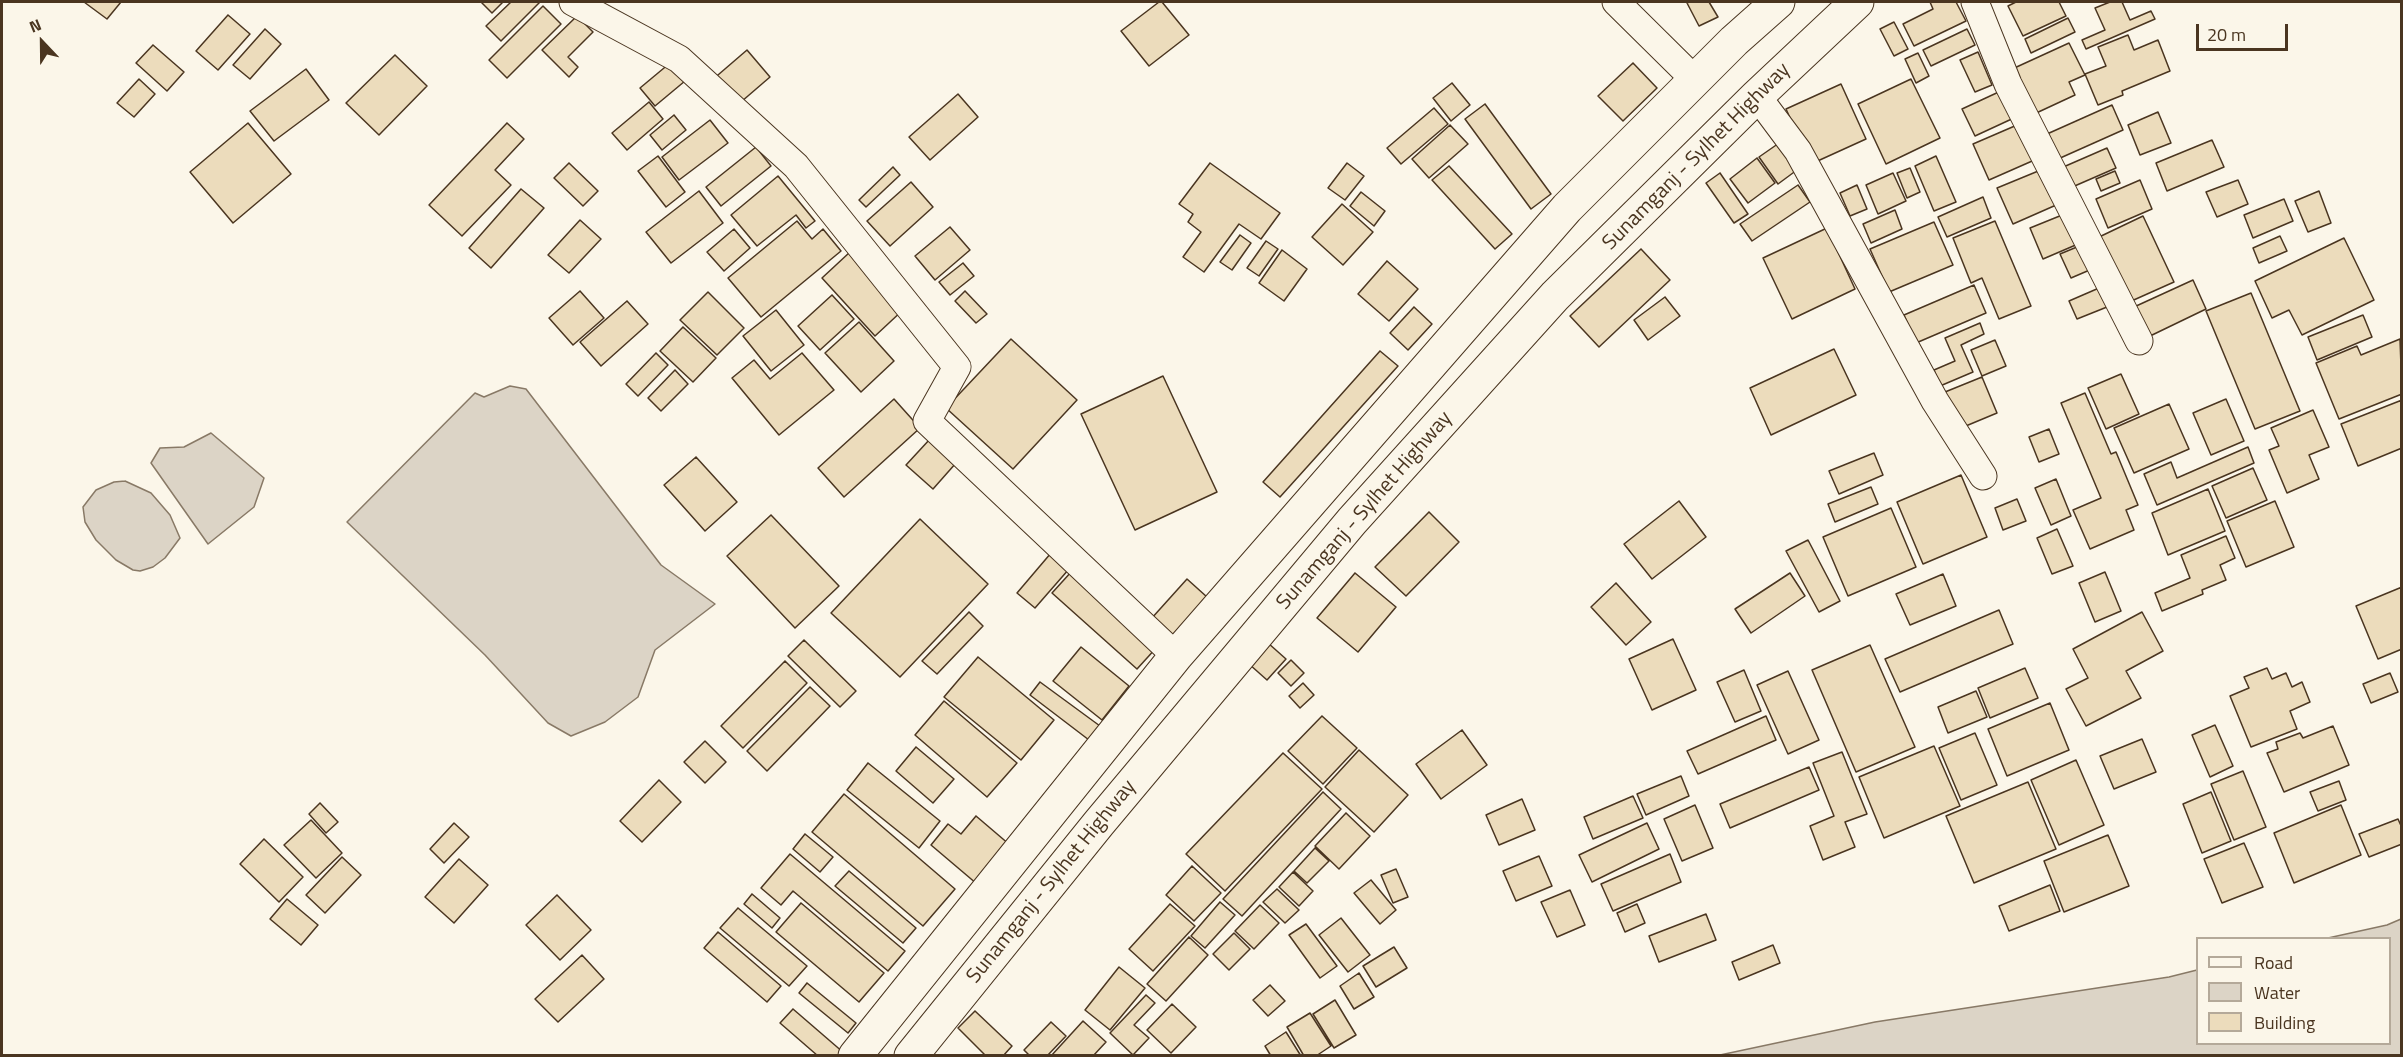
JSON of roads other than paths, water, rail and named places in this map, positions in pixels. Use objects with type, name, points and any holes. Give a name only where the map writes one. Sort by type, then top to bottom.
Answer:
[{"type":"main road","name":"Sunamganj - Sylhet Highway","points":[[855,1056],[1176,656],[1567,208],[1734,40],[1778,2]]},
{"type":"main road","name":"Sunamganj - Sylhet Highway","points":[[911,1056],[1099,823],[1352,521],[1555,296],[1757,96],[1857,2]]},
{"type":"street","points":[[573,2],[679,59],[796,166],[957,367],[927,422],[1176,656]]},
{"type":"street","points":[[1616,2],[1695,80]]},
{"type":"street","points":[[1974,2],[2008,84],[2139,341]]},
{"type":"street","points":[[1757,96],[1798,151],[1935,401],[1983,476]]},
{"type":"water","points":[[510,386],[526,389],[661,565],[715,604],[655,650],[638,697],[605,722],[571,736],[548,723],[485,655],[347,522],[475,393],[484,397]]},
{"type":"water","points":[[211,433],[264,478],[254,507],[208,544],[151,463],[160,448],[184,447]]},
{"type":"water","points":[[125,481],[151,493],[170,515],[180,538],[165,558],[153,567],[140,571],[133,570],[116,560],[96,540],[85,522],[83,507],[96,490],[114,482]]},
{"type":"water","points":[[2401,919],[2401,1055],[1720,1055],[1875,1022],[2169,977],[2196,970],[2196,1045],[2391,1045],[2391,937],[2333,937],[2387,925]]}]
